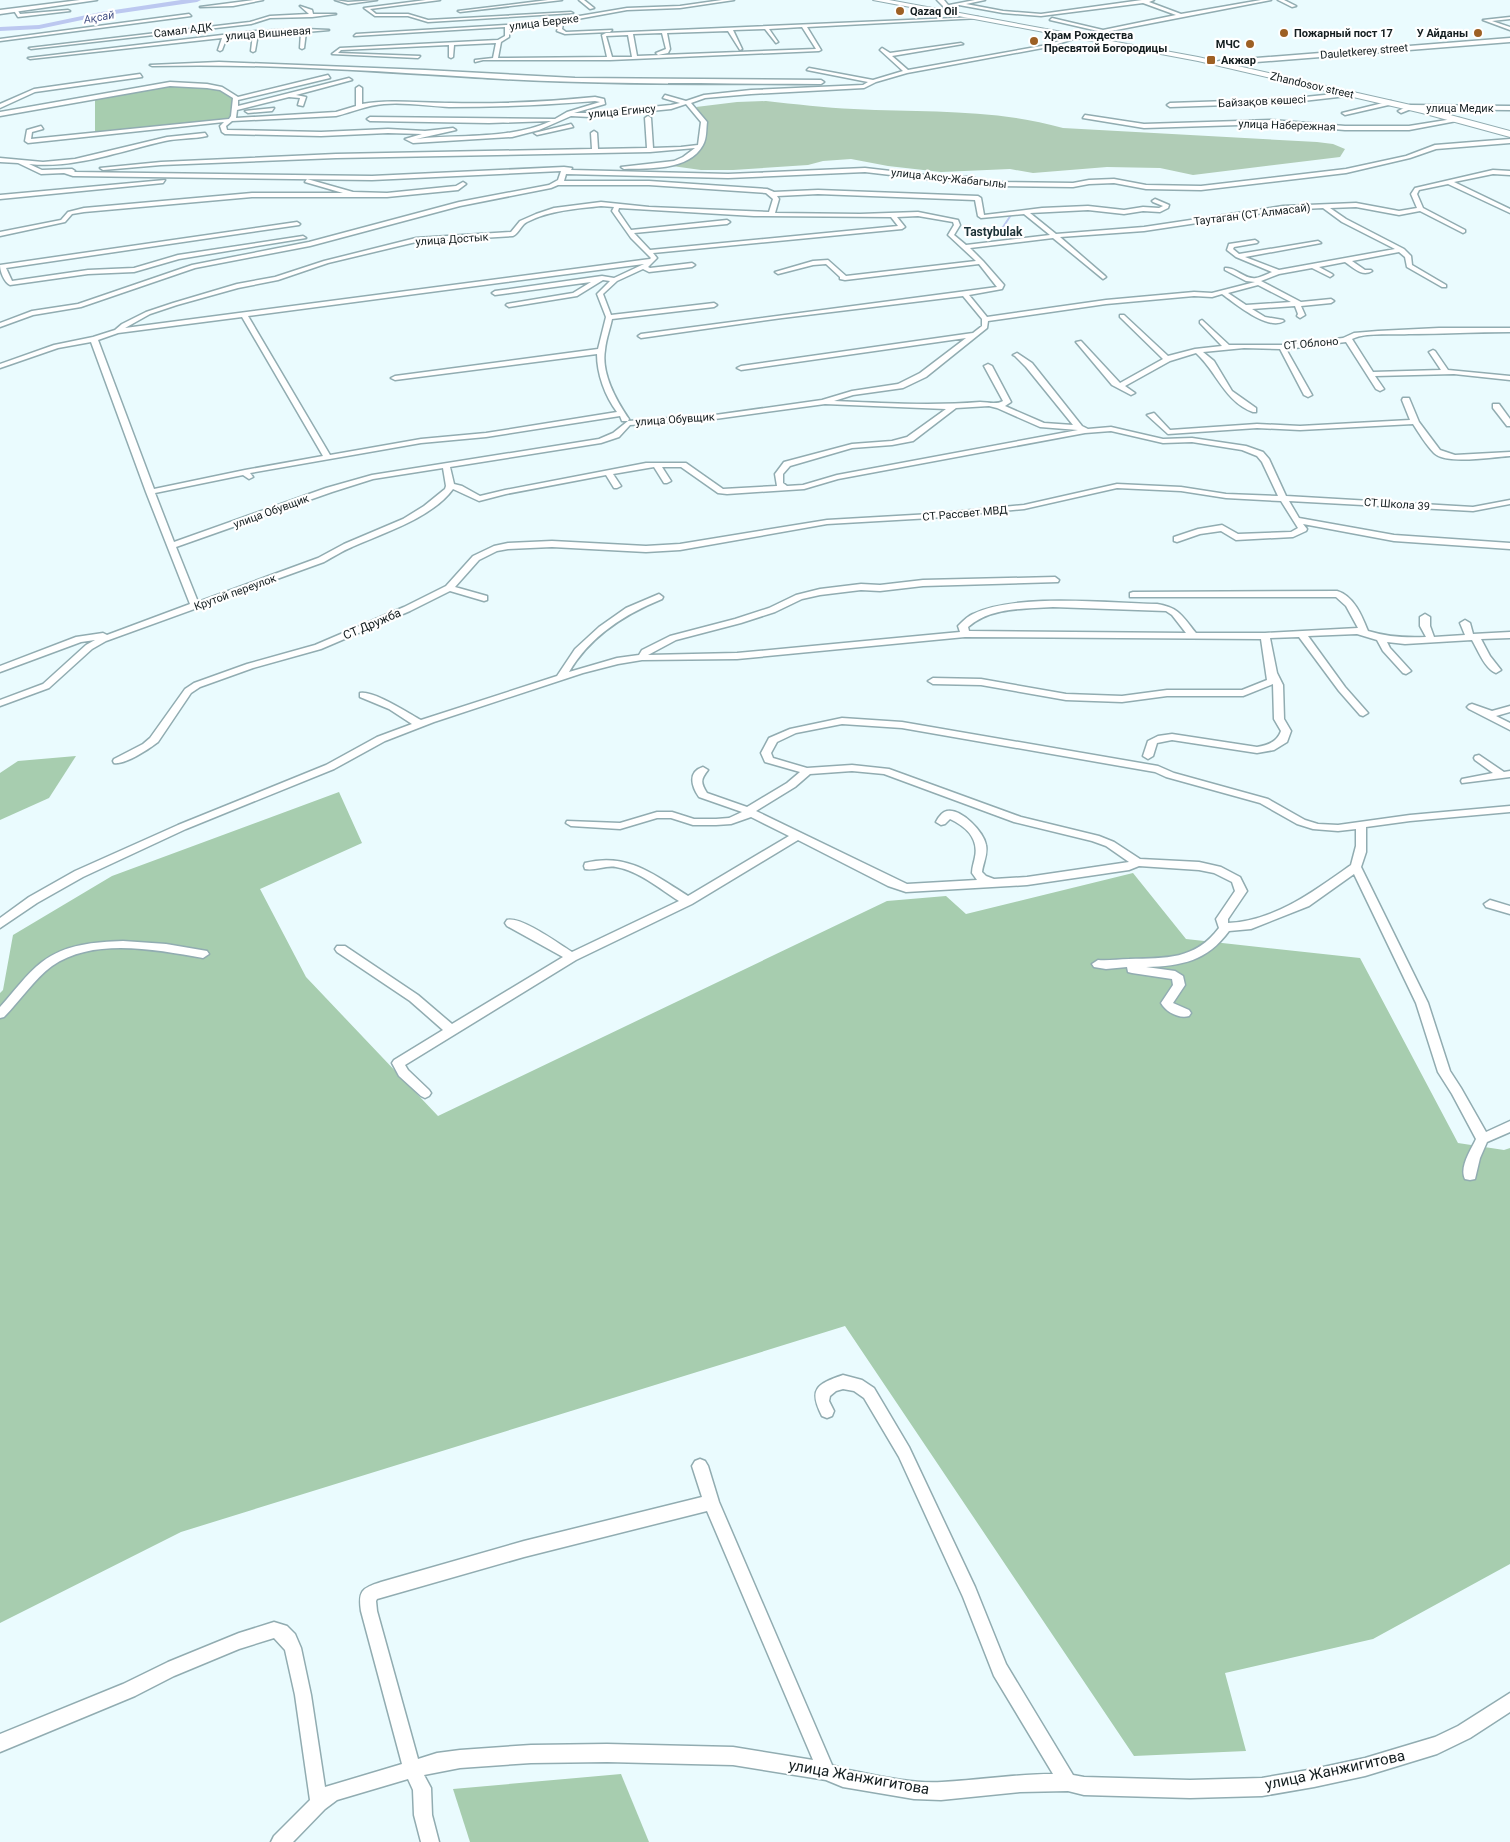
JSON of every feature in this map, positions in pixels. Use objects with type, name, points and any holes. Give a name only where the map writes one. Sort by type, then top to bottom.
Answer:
[{"type":"main road","name":"Zhandosov street","points":[[877,0],[945,9],[978,18],[1219,63],[1392,103],[1406,109],[1459,120],[1510,134]]},
{"type":"main road","points":[[940,0],[945,9]]},
{"type":"main road","name":"Dauletkerey street","points":[[1219,63],[1510,40]]},
{"type":"main road","points":[[1198,59],[1248,60]]},
{"type":"main road","points":[[1248,60],[1242,64],[1256,72]]},
{"type":"street","points":[[0,12],[54,3],[94,0]]},
{"type":"street","points":[[202,7],[233,5],[260,0]]},
{"type":"street","points":[[337,0],[366,7],[438,0]]},
{"type":"street","points":[[348,3],[375,0]]},
{"type":"street","points":[[454,11],[560,0]]},
{"type":"street","points":[[581,0],[592,8]]},
{"type":"street","name":"улица Береке","points":[[358,28],[358,35],[507,27],[557,22],[627,10],[688,6],[732,0]]},
{"type":"street","points":[[945,9],[959,4],[983,0]]},
{"type":"street","points":[[959,4],[1003,12],[1041,15],[1152,0]]},
{"type":"street","name":"улица Егинсу","points":[[568,115],[642,110],[688,103],[704,98],[751,92],[849,88],[868,85],[874,81],[906,72],[1048,46],[1079,36],[1269,0]]},
{"type":"street","points":[[1280,0],[1294,6]]},
{"type":"street","points":[[1142,1],[1179,16]]},
{"type":"street","points":[[398,22],[483,16],[491,18],[541,13],[563,14],[592,8],[623,6],[644,2]]},
{"type":"street","points":[[500,6],[511,16]]},
{"type":"street","points":[[302,7],[310,11],[312,16]]},
{"type":"street","points":[[366,7],[375,15],[408,15],[428,20]]},
{"type":"street","points":[[15,10],[18,16],[68,11]]},
{"type":"street","name":"Самал АДК","points":[[31,48],[254,21],[270,17],[334,14]]},
{"type":"street","points":[[0,40],[188,15]]},
{"type":"street","points":[[610,59],[604,35],[978,18]]},
{"type":"street","points":[[1510,18],[1485,20],[1510,29]]},
{"type":"street","points":[[1052,19],[1106,31]]},
{"type":"street","points":[[557,22],[561,24],[559,30],[565,33],[621,31]]},
{"type":"street","points":[[477,62],[493,59],[610,59],[819,50],[804,26]]},
{"type":"street","points":[[418,56],[334,54],[340,49],[499,41],[506,36],[507,27]]},
{"type":"street","points":[[766,27],[776,42]]},
{"type":"street","points":[[730,29],[740,49]]},
{"type":"street","points":[[302,48],[304,30]]},
{"type":"street","name":"улица Вишневая","points":[[31,48],[31,61],[186,43],[256,32],[327,30]]},
{"type":"street","points":[[253,51],[256,32]]},
{"type":"street","points":[[658,54],[666,52],[668,48],[664,32]]},
{"type":"street","points":[[630,33],[635,58]]},
{"type":"street","points":[[30,36],[31,48]]},
{"type":"street","points":[[220,50],[225,36]]},
{"type":"street","points":[[493,59],[499,41]]},
{"type":"street","points":[[451,57],[452,43]]},
{"type":"street","points":[[888,55],[961,44]]},
{"type":"street","points":[[882,49],[906,72]]},
{"type":"street","points":[[152,65],[219,63],[575,80],[809,81],[887,85]]},
{"type":"street","points":[[331,67],[363,69],[418,77]]},
{"type":"street","points":[[809,69],[874,81]]},
{"type":"street","points":[[11,92],[34,91],[140,76]]},
{"type":"street","points":[[236,99],[328,77]]},
{"type":"street","points":[[234,111],[349,80]]},
{"type":"street","points":[[0,114],[170,84],[189,84],[222,89],[236,96],[233,120],[223,126],[223,131],[320,134],[388,131],[413,133],[454,130],[408,139],[413,141],[441,138],[489,138],[532,131],[551,120],[568,115]]},
{"type":"street","points":[[359,88],[359,106]]},
{"type":"street","points":[[0,106],[34,91]]},
{"type":"street","points":[[286,96],[320,93]]},
{"type":"street","name":"Байзақов көшесі","points":[[1170,106],[1285,101],[1354,94]]},
{"type":"street","points":[[295,95],[304,98],[301,106]]},
{"type":"street","points":[[425,104],[433,96]]},
{"type":"street","points":[[66,172],[72,174],[202,174],[372,178],[564,171],[638,166],[687,158],[700,146],[704,122],[688,103],[665,97]]},
{"type":"street","name":"улица Егинсу","points":[[41,128],[29,131],[28,141],[233,120],[336,114],[350,111],[359,106],[386,102],[537,104],[591,99],[603,102],[601,105],[571,112],[568,115]]},
{"type":"street","points":[[1345,113],[1392,103]]},
{"type":"street","name":"улица Медик","points":[[1406,109],[1510,108]]},
{"type":"street","points":[[234,111],[272,109]]},
{"type":"street","name":"улица Набережная","points":[[1085,117],[1144,126],[1271,122],[1345,128],[1409,128],[1459,120]]},
{"type":"street","points":[[648,118],[650,150]]},
{"type":"street","points":[[370,120],[551,120]]},
{"type":"street","points":[[516,135],[571,126]]},
{"type":"street","points":[[1345,128],[1368,136]]},
{"type":"street","points":[[594,133],[594,151]]},
{"type":"street","points":[[0,160],[21,164],[49,164],[84,160],[162,140],[205,135]]},
{"type":"street","points":[[1474,136],[1491,147]]},
{"type":"street","points":[[1440,140],[1454,149],[1467,152]]},
{"type":"street","name":"улица Аксу-Жабагылы","points":[[564,171],[728,176],[864,170],[934,178],[972,179],[977,182],[991,184],[1063,185],[1114,181],[1146,187],[1201,188],[1346,171],[1408,157],[1431,147],[1454,149],[1485,143],[1510,141]]},
{"type":"street","points":[[547,151],[548,144]]},
{"type":"street","points":[[21,164],[41,172],[66,172],[163,163],[296,160],[336,156],[650,150],[700,146]]},
{"type":"street","points":[[0,164],[9,162]]},
{"type":"street","points":[[559,182],[564,171]]},
{"type":"street","points":[[1463,231],[1420,210],[1414,194],[1417,189],[1493,172],[1510,173]]},
{"type":"street","points":[[1,196],[174,180],[202,174]]},
{"type":"street","points":[[292,176],[292,179],[314,182],[347,193]]},
{"type":"street","points":[[0,325],[32,313],[79,306],[194,266],[276,252],[459,204],[543,188],[559,182],[705,186],[767,191],[773,194],[818,192],[978,198]]},
{"type":"street","points":[[977,182],[974,184],[981,216],[983,217],[1081,208],[1124,212],[1165,208],[1166,205],[1155,202]]},
{"type":"street","points":[[1449,182],[1510,211]]},
{"type":"street","points":[[63,221],[70,213],[84,210],[181,200],[347,193],[387,195],[458,188],[463,184]]},
{"type":"street","points":[[772,214],[776,198],[773,194]]},
{"type":"street","name":"улица Достык","points":[[117,331],[124,325],[144,315],[175,304],[237,286],[276,279],[326,262],[416,240],[514,234],[522,222],[554,210],[601,204],[792,215],[924,215],[956,221],[957,225],[952,234],[966,247]]},
{"type":"street","name":"Таутаган (СТ Алмасай)","points":[[966,247],[1055,236],[1144,229],[1283,208],[1362,205],[1404,213],[1420,210]]},
{"type":"street","points":[[616,206],[615,212],[629,232],[654,258],[644,267],[615,280],[600,294],[609,317],[601,351],[601,368],[614,403],[628,423]]},
{"type":"street","points":[[1324,206],[1352,224],[1402,250],[1408,256],[1409,266],[1444,286]]},
{"type":"street","points":[[1025,212],[1103,277]]},
{"type":"street","points":[[648,252],[902,227],[893,215]]},
{"type":"street","points":[[0,234],[74,219]]},
{"type":"street","points":[[629,232],[727,222]]},
{"type":"street","points":[[10,283],[1,267],[297,224]]},
{"type":"street","points":[[0,284],[88,272],[134,270],[178,257],[337,232],[352,233]]},
{"type":"street","points":[[1254,242],[1231,245],[1230,250],[1238,256],[1278,272]]},
{"type":"street","points":[[1238,256],[1318,243]]},
{"type":"street","points":[[642,336],[782,316],[965,294],[1001,287],[999,281],[966,247]]},
{"type":"street","points":[[965,294],[984,319],[1120,300],[1194,294],[1204,296],[1224,293],[1278,272],[1402,250]]},
{"type":"street","points":[[1346,260],[1367,273]]},
{"type":"street","points":[[0,366],[56,346],[94,339],[117,331],[652,261]]},
{"type":"street","points":[[778,272],[813,262],[828,262],[844,278],[981,262]]},
{"type":"street","points":[[644,267],[649,270],[692,265]]},
{"type":"street","points":[[1314,266],[1330,275]]},
{"type":"street","points":[[1227,268],[1248,280],[1256,280],[1316,312]]},
{"type":"street","points":[[59,276],[62,284]]},
{"type":"street","points":[[495,293],[602,278],[615,280]]},
{"type":"street","points":[[509,305],[575,295],[602,278]]},
{"type":"street","points":[[1224,293],[1263,319],[1281,320]]},
{"type":"street","points":[[1245,307],[1331,301]]},
{"type":"street","points":[[1300,304],[1302,315],[1300,316]]},
{"type":"street","points":[[609,317],[714,305]]},
{"type":"street","points":[[244,315],[328,457]]},
{"type":"street","points":[[1122,316],[1167,359]]},
{"type":"street","name":"улица Обувщик","points":[[172,546],[362,479],[601,441],[616,435],[628,423],[708,418],[823,402],[852,393],[907,383],[923,374],[985,327],[984,319]]},
{"type":"street","points":[[1202,322],[1227,347]]},
{"type":"street","name":"СТ Облоно","points":[[1119,386],[1167,359],[1198,350],[1227,347],[1282,347],[1348,339],[1354,335],[1439,330],[1510,330]]},
{"type":"street","points":[[741,368],[975,335]]},
{"type":"street","points":[[94,339],[150,492],[195,606]]},
{"type":"street","points":[[1348,339],[1380,389]]},
{"type":"street","points":[[1080,342],[1119,386],[1131,393]]},
{"type":"street","points":[[1282,347],[1308,396]]},
{"type":"street","points":[[1198,350],[1215,368],[1228,392],[1253,410]]},
{"type":"street","points":[[395,378],[601,351]]},
{"type":"street","points":[[1433,352],[1446,372]]},
{"type":"street","points":[[1017,355],[1029,365],[1083,429]]},
{"type":"street","points":[[988,366],[1007,402],[999,406]]},
{"type":"street","points":[[1215,368],[1226,367]]},
{"type":"street","points":[[1370,374],[1446,372],[1510,378]]},
{"type":"street","points":[[1406,400],[1415,422],[1433,448],[1443,455],[1510,454]]},
{"type":"street","points":[[823,402],[878,406],[954,406],[979,404],[999,406],[1043,425],[1083,429],[1111,429],[1164,441],[1192,440],[1251,450],[1260,454],[1266,461],[1284,498],[1303,530],[1293,534],[1236,537],[1222,528],[1198,532],[1177,539]]},
{"type":"street","points":[[786,488],[781,486],[778,476],[780,469],[787,464],[852,446],[892,443],[910,439],[926,429],[954,406]]},
{"type":"street","points":[[1496,406],[1510,424]]},
{"type":"street","points":[[150,492],[421,441],[486,434],[621,414]]},
{"type":"street","points":[[1151,415],[1168,432],[1257,426],[1300,428],[1326,425],[1415,422]]},
{"type":"street","points":[[446,466],[450,486],[459,488],[479,499],[505,492],[608,472],[656,465],[683,465],[721,491],[804,487],[837,477],[986,451],[1083,429]]},
{"type":"street","points":[[616,435],[622,441]]},
{"type":"street","points":[[656,465],[667,481]]},
{"type":"street","points":[[608,472],[617,486]]},
{"type":"street","name":"Крутой переулок","points":[[0,703],[46,686],[89,647],[110,636],[311,564],[391,528],[427,508],[445,494],[450,486]]},
{"type":"street","name":"СТ Рассвет МВД","points":[[646,549],[680,547],[834,522],[931,516],[1024,507],[1117,486],[1152,486],[1226,496],[1284,498]]},
{"type":"street","name":"СТ Школа 39","points":[[1284,498],[1473,509],[1510,502]]},
{"type":"street","points":[[1296,520],[1394,538],[1510,546]]},
{"type":"street","name":"СТ Дружба","points":[[118,761],[147,746],[154,740],[188,690],[250,666],[318,648],[421,603],[450,588],[476,558],[494,549],[508,546],[552,544],[646,549]]},
{"type":"street","points":[[642,657],[645,652],[673,638],[738,621],[772,610],[799,597],[820,592],[862,587],[880,588],[897,585],[953,582],[1055,580]]},
{"type":"street","points":[[953,582],[953,585],[962,587]]},
{"type":"street","points":[[450,588],[484,598]]},
{"type":"street","points":[[1133,595],[1226,593],[1269,596],[1321,593],[1342,595],[1350,604],[1364,633]]},
{"type":"street","points":[[560,678],[574,655],[598,634],[638,605],[659,597]]},
{"type":"street","points":[[965,634],[964,626],[966,621],[972,618],[1008,607],[1051,604],[1169,609],[1194,636]]},
{"type":"street","points":[[1425,616],[1425,626],[1431,639]]},
{"type":"street","points":[[1465,623],[1496,670]]},
{"type":"street","points":[[0,924],[33,900],[88,869],[182,827],[330,767],[381,739],[420,724],[617,661],[642,657],[737,656],[965,634],[1264,636],[1344,631],[1406,641],[1510,635]]},
{"type":"street","points":[[1302,634],[1363,713]]},
{"type":"street","points":[[0,669],[79,639],[110,636]]},
{"type":"street","points":[[933,681],[981,682],[1066,697],[1122,699],[1167,693],[1242,693],[1272,681],[1264,636]]},
{"type":"street","points":[[1381,638],[1386,649],[1406,671]]},
{"type":"street","points":[[1148,756],[1153,741],[1166,737],[1257,750],[1265,750],[1277,745],[1283,740],[1286,731],[1279,719],[1278,685],[1272,673]]},
{"type":"street","points":[[31,700],[46,686]]},
{"type":"street","points":[[363,695],[392,707],[420,724]]},
{"type":"street","points":[[1472,708],[1492,714],[1510,709]]},
{"type":"street","points":[[1483,712],[1510,727]]},
{"type":"street","points":[[1138,862],[1110,844],[1095,838],[1014,818],[885,771],[852,768],[806,771],[775,762],[766,756],[767,748],[778,737],[793,731],[842,721],[902,725],[1158,769],[1170,775],[1264,801],[1301,822],[1317,827],[1338,828],[1410,818],[1510,809]]},
{"type":"street","points":[[1479,758],[1506,775]]},
{"type":"street","points":[[703,770],[698,774],[697,778],[703,795],[750,812],[892,883],[906,888],[1026,881],[1129,866],[1138,862],[1207,867],[1231,876],[1239,883],[1241,891],[1222,919],[1223,925],[1226,927]]},
{"type":"street","points":[[571,823],[620,826],[657,815],[672,815],[693,822],[731,821],[750,812],[791,785],[805,775],[806,771]]},
{"type":"street","points":[[1466,781],[1506,775]]},
{"type":"street","points":[[941,822],[948,814],[968,824],[978,836],[982,849],[977,872],[982,879],[992,882]]},
{"type":"street","points":[[1361,825],[1362,840],[1356,867],[1422,1003],[1444,1072],[1457,1092],[1477,1131],[1483,1138]]},
{"type":"street","points":[[425,1093],[403,1072],[398,1063],[422,1047],[445,1036],[451,1030],[572,956],[688,901],[799,836]]},
{"type":"street","points":[[589,866],[618,864],[642,874],[688,901]]},
{"type":"street","points":[[1226,927],[1247,926],[1305,903],[1356,867]]},
{"type":"street","points":[[1490,904],[1510,910]]},
{"type":"street","points":[[511,923],[520,924],[531,934],[572,956]]},
{"type":"street","points":[[1185,1013],[1170,1006],[1167,1002],[1179,985],[1179,979],[1175,974],[1109,967],[1100,964],[1168,962],[1186,959],[1197,955],[1205,949],[1222,934],[1226,927]]},
{"type":"street","points":[[0,1014],[48,964],[64,954],[107,945],[166,947],[203,954]]},
{"type":"street","points":[[341,949],[414,998],[451,1030]]},
{"type":"street","points":[[1483,1138],[1490,1137],[1510,1126]]},
{"type":"street","points":[[1470,1175],[1473,1158],[1483,1138]]},
{"type":"street","points":[[827,1411],[822,1401],[823,1393],[831,1386],[842,1382],[857,1385],[869,1393],[912,1468],[969,1592],[1000,1670],[1068,1782]]},
{"type":"street","points":[[700,1466],[711,1502],[826,1771]]},
{"type":"street","points":[[430,1842],[422,1815],[422,1788],[412,1770],[369,1612],[367,1598],[372,1594],[524,1549],[711,1502]]},
{"type":"street","points":[[0,1744],[129,1690],[168,1670],[239,1641],[274,1630],[281,1632],[289,1640],[293,1648],[303,1695],[319,1803]]},
{"type":"street","name":"улица Жанжигитова","points":[[280,1842],[319,1803],[342,1789],[437,1762],[460,1759],[531,1754],[607,1753],[733,1756],[826,1771],[843,1778],[914,1790],[932,1791],[1020,1783],[1068,1782],[1084,1786],[1190,1789],[1262,1788],[1365,1767],[1437,1746],[1464,1732],[1510,1702]]},
{"type":"green space","points":[[183,85],[221,90],[233,96],[231,117],[228,119],[95,134],[95,99],[149,88]]},
{"type":"green space","points":[[766,101],[843,108],[985,114],[1011,117],[1063,128],[1317,142],[1333,144],[1345,149],[1340,157],[1193,175],[1160,168],[1107,167],[1033,173],[1010,169],[941,172],[888,166],[851,159],[823,161],[808,165],[733,170],[701,170],[672,166],[704,144],[707,123],[696,107]]},
{"type":"green space","points":[[76,756],[49,798],[0,820],[0,773],[18,761]]},
{"type":"green space","points":[[339,792],[362,843],[260,889],[306,977],[438,1116],[887,901],[946,896],[966,914],[1133,873],[1186,939],[1360,958],[1458,1143],[1504,1150],[1510,1148],[1510,1564],[1373,1639],[1225,1673],[1246,1751],[1134,1756],[845,1326],[181,1532],[0,1623],[0,993],[3,990],[13,935],[112,876]]},
{"type":"green space","points":[[621,1774],[649,1842],[470,1842],[453,1789]]},
{"type":"waterway","name":"Ақсай","points":[[0,29],[39,27],[101,14],[197,0]]},
{"type":"waterway","points":[[993,234],[1003,227],[1011,215]]},
{"type":"place","name":"Qazaq Oil","points":[[900,11]]},
{"type":"place","name":"Пожарный пост 17","points":[[1284,33]]},
{"type":"place","name":"У Айданы","points":[[1478,33]]},
{"type":"place","name":"Храм Рождества Пресвятой Богородицы","points":[[1034,41]]},
{"type":"place","name":"МЧС","points":[[1250,44]]},
{"type":"place","name":"Акжар","points":[[1211,60]]},
{"type":"district","name":"Tastybulak","points":[[993,232]]}]
